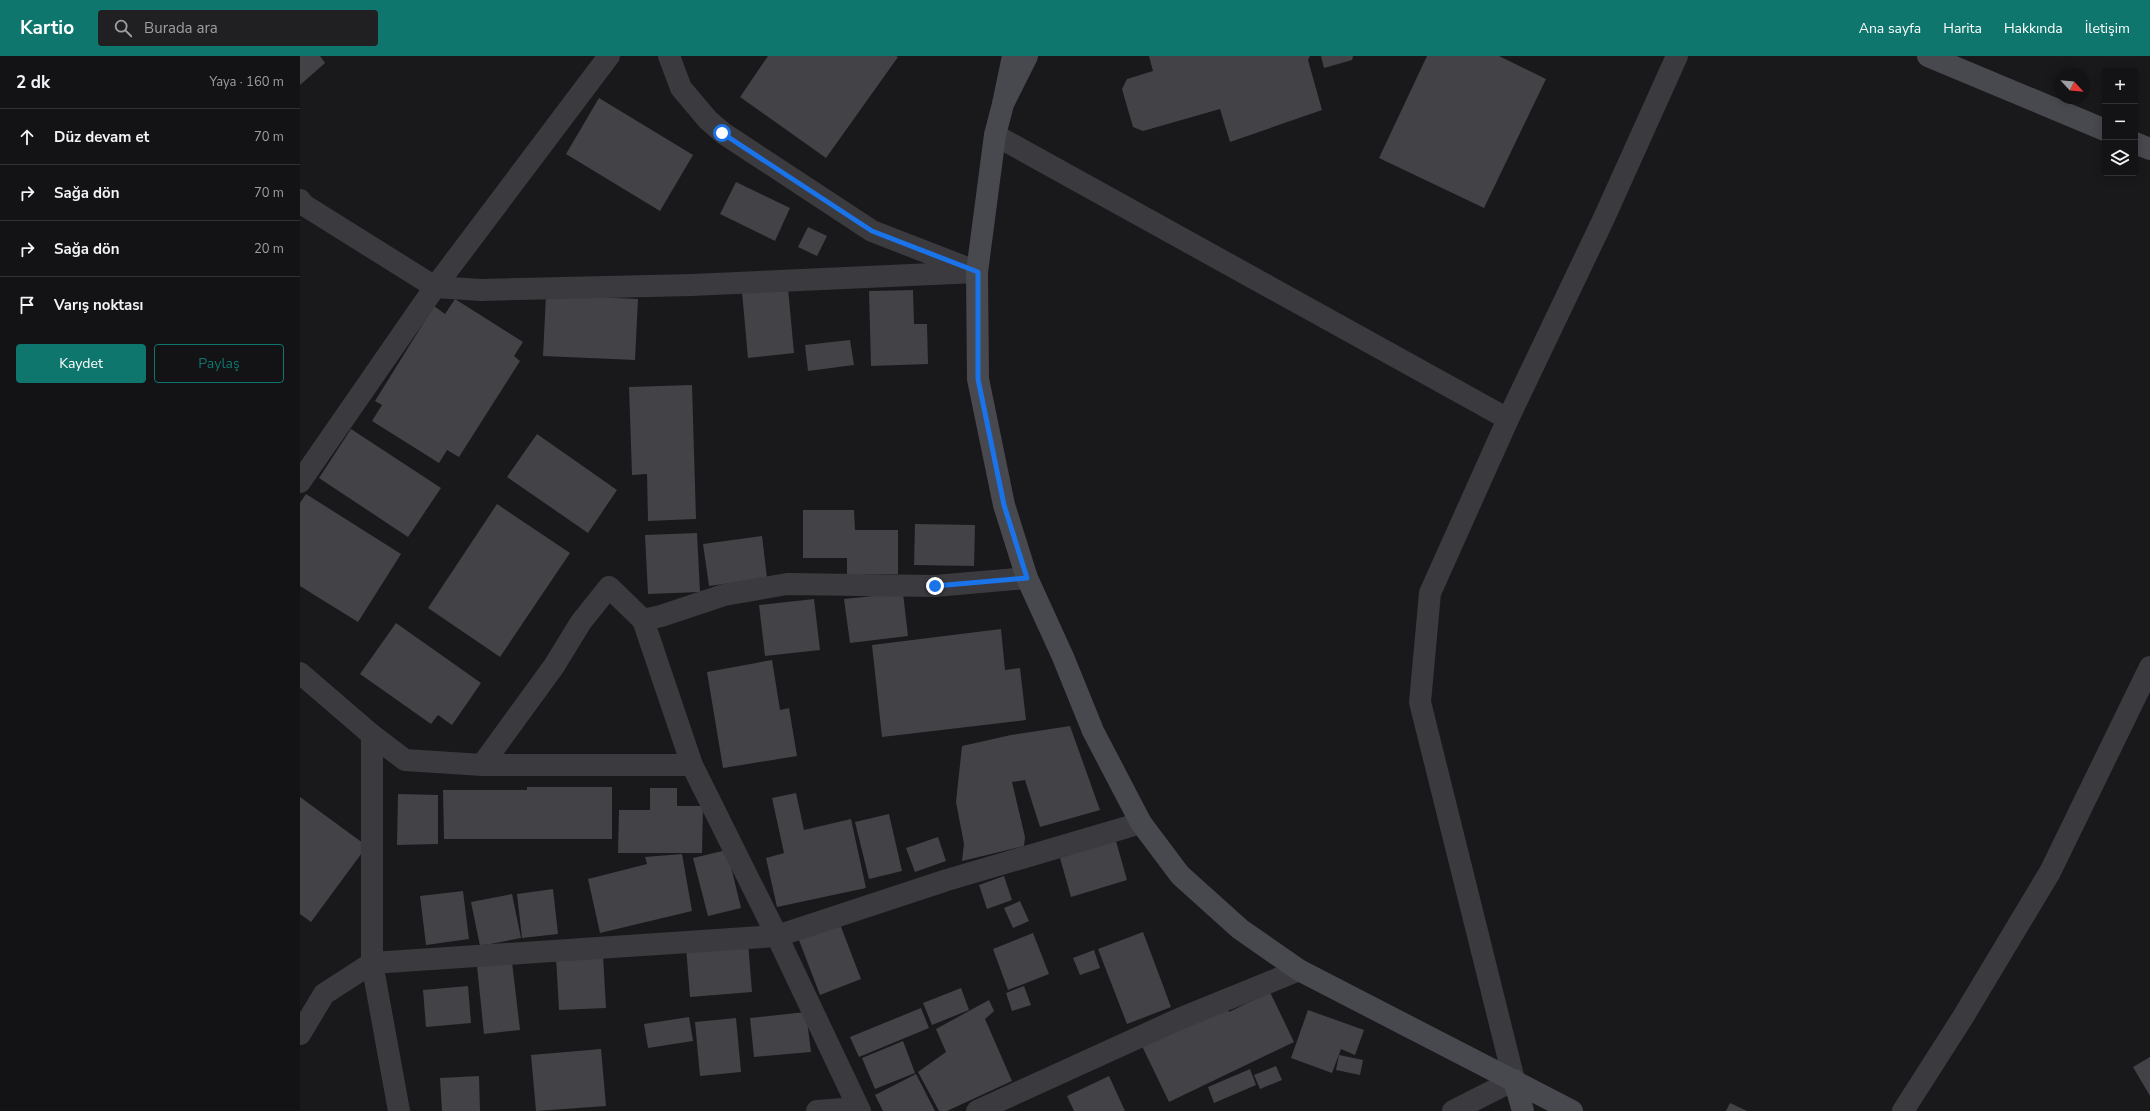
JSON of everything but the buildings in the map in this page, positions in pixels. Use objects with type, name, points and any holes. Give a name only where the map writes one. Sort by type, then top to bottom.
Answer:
[{"type":"street","points":[[300,482],[435,288],[609,56]]},
{"type":"street","points":[[669,56],[681,88],[708,120],[722,133],[872,231],[978,272]]},
{"type":"street","points":[[1013,56],[1003,104],[994,135],[978,272],[978,379],[1004,505],[1027,578],[1063,656],[1093,731],[1141,823],[1180,875],[1240,930],[1299,970],[1572,1111]]},
{"type":"street","points":[[1003,104],[1027,56]]},
{"type":"street","points":[[1524,1111],[1514,1080],[1420,702],[1430,593],[1508,419],[1604,218],[1677,56]]},
{"type":"street","points":[[1928,56],[2102,129]]},
{"type":"street","points":[[994,135],[1508,419]]},
{"type":"street","points":[[2138,144],[2150,149]]},
{"type":"street","points":[[301,206],[435,288],[481,290],[692,286],[978,272]]},
{"type":"street","points":[[644,620],[661,616],[724,595],[787,584],[935,586],[1027,578]]},
{"type":"street","points":[[482,765],[554,666],[581,622],[609,587],[644,620],[692,765],[777,936],[859,1109],[817,1111]]},
{"type":"street","points":[[1903,1111],[1963,1017],[2050,872],[2150,667]]},
{"type":"street","points":[[300,673],[372,735],[405,760],[482,765],[692,765]]},
{"type":"street","points":[[372,735],[372,962],[399,1111]]},
{"type":"street","points":[[300,1034],[324,994],[372,962],[777,936],[947,880],[1141,823]]},
{"type":"street","points":[[977,1111],[1179,1019],[1299,970]]},
{"type":"street","points":[[1453,1111],[1514,1080]]},
{"type":"route","points":[[722,133],[872,231],[978,272],[978,379],[1004,505],[1027,578],[935,586]]}]
